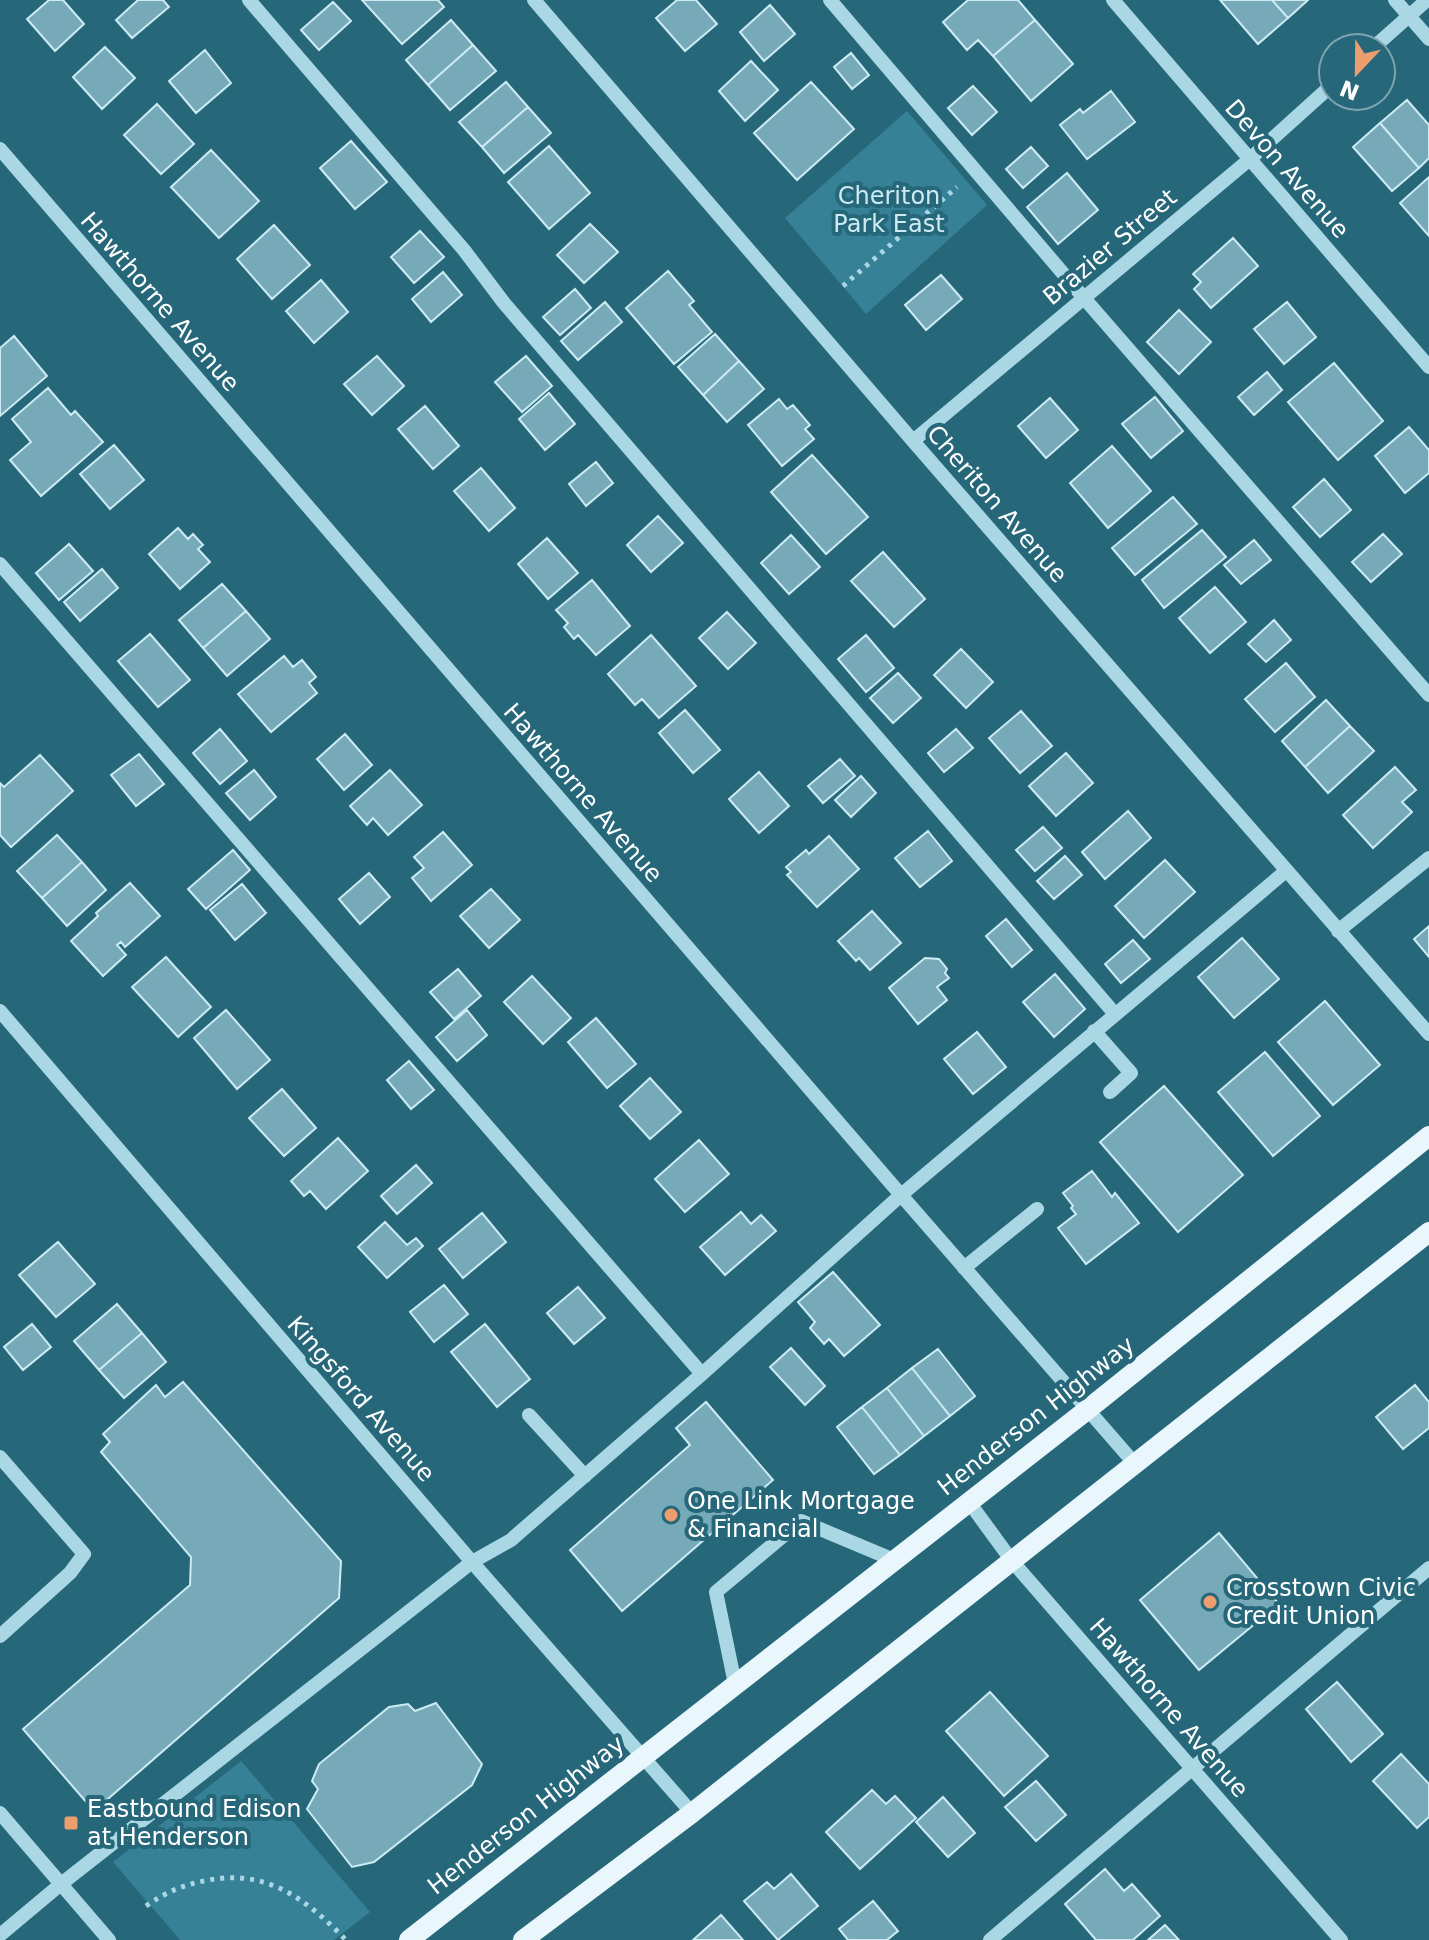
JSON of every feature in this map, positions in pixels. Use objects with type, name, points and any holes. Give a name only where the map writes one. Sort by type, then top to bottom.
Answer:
[{"type":"main road","name":"Henderson Highway","points":[[409,1940],[1087,1410],[1429,1136]]},
{"type":"main road","points":[[529,1938],[1429,1232]]},
{"type":"street","points":[[249,0],[464,250],[524,327],[1115,1014]]},
{"type":"street","name":"Cheriton Avenue","points":[[534,0],[1429,1034]]},
{"type":"street","points":[[830,0],[1429,695]]},
{"type":"street","name":"Devon Avenue","points":[[1113,0],[1429,367]]},
{"type":"street","points":[[1395,0],[1429,39]]},
{"type":"street","points":[[1391,32],[1427,0]]},
{"type":"street","name":"Brazier Street","points":[[913,441],[1250,159],[1317,98]]},
{"type":"street","name":"Hawthorne Avenue","points":[[0,149],[1135,1464]]},
{"type":"street","points":[[0,564],[702,1374]]},
{"type":"street","points":[[1338,931],[1429,858]]},
{"type":"street","points":[[0,1935],[472,1562],[511,1540],[901,1195],[1286,871]]},
{"type":"street","name":"Kingsford Avenue","points":[[0,1011],[472,1562],[692,1813]]},
{"type":"street","points":[[1094,1031],[1131,1073],[1110,1092]]},
{"type":"street","points":[[964,1268],[1037,1209]]},
{"type":"street","points":[[529,1415],[585,1476]]},
{"type":"street","points":[[0,1457],[84,1554],[70,1573],[0,1636]]},
{"type":"street","name":"Hawthorne Avenue","points":[[969,1502],[1012,1561],[1341,1940]]},
{"type":"street","points":[[735,1684],[716,1592],[801,1521],[894,1560]]},
{"type":"street","points":[[990,1940],[1429,1568]]},
{"type":"street","points":[[0,1813],[109,1940]]},
{"type":"path","points":[[843,286],[975,171]]},
{"type":"path","points":[[146,1906],[165,1893],[192,1883],[249,1877],[275,1885],[295,1897],[346,1940]]},
{"type":"green space","name":"Cheriton Park East","points":[[907,111],[987,205],[866,314],[785,218]]},
{"type":"green space","points":[[241,1761],[370,1912],[334,1940],[180,1940],[113,1862]]},
{"type":"building","points":[[49,0],[63,0],[84,24],[55,51],[27,19]]},
{"type":"building","points":[[138,0],[163,0],[169,7],[132,38],[116,20]]},
{"type":"building","points":[[362,0],[438,0],[444,7],[402,44]]},
{"type":"building","points":[[677,0],[696,0],[717,24],[685,51],[656,18]]},
{"type":"building","points":[[968,0],[1018,0],[1035,20],[993,56],[978,40],[967,50],[943,22]]},
{"type":"building","points":[[1220,0],[1272,0],[1288,18],[1258,44]]},
{"type":"building","points":[[1272,0],[1308,0],[1288,18]]},
{"type":"building","points":[[333,2],[351,21],[319,50],[301,30]]},
{"type":"building","points":[[770,5],[795,34],[764,61],[740,32]]},
{"type":"building","points":[[451,20],[473,45],[428,85],[406,60]]},
{"type":"building","points":[[1035,20],[1073,64],[1031,101],[993,56]]},
{"type":"building","points":[[473,45],[496,71],[450,110],[428,85]]},
{"type":"building","points":[[105,47],[135,78],[102,109],[73,77]]},
{"type":"building","points":[[205,50],[231,83],[196,113],[169,81]]},
{"type":"building","points":[[851,53],[869,75],[852,89],[834,67]]},
{"type":"building","points":[[751,61],[778,90],[745,121],[719,91]]},
{"type":"building","points":[[506,82],[528,107],[482,147],[459,122]]},
{"type":"building","points":[[811,82],[854,129],[797,180],[754,133]]},
{"type":"building","points":[[973,86],[997,112],[972,135],[948,108]]},
{"type":"building","points":[[1111,91],[1135,122],[1087,159],[1060,125],[1080,109],[1083,113]]},
{"type":"building","points":[[1407,100],[1429,125],[1429,158],[1419,168],[1380,123],[1397,112]]},
{"type":"building","points":[[157,104],[194,144],[161,174],[124,135]]},
{"type":"building","points":[[528,107],[551,133],[504,173],[482,147]]},
{"type":"building","points":[[1380,123],[1419,168],[1392,191],[1353,147]]},
{"type":"building","points":[[351,141],[387,182],[355,209],[320,168]]},
{"type":"building","points":[[549,146],[590,193],[549,229],[508,182]]},
{"type":"building","points":[[1031,147],[1048,166],[1023,188],[1006,169]]},
{"type":"building","points":[[211,150],[259,201],[219,238],[171,187]]},
{"type":"building","points":[[1067,173],[1098,210],[1058,244],[1027,207]]},
{"type":"building","points":[[1429,177],[1429,236],[1400,203]]},
{"type":"building","points":[[590,224],[618,252],[584,283],[557,255]]},
{"type":"building","points":[[274,225],[310,265],[272,299],[237,259]]},
{"type":"building","points":[[420,231],[444,257],[414,283],[391,257]]},
{"type":"building","points":[[1233,238],[1258,266],[1211,308],[1194,289],[1201,282],[1193,274]]},
{"type":"building","points":[[668,271],[694,301],[689,305],[712,332],[674,364],[626,308]]},
{"type":"building","points":[[443,272],[462,295],[431,322],[412,299]]},
{"type":"building","points":[[941,275],[962,299],[926,330],[905,305]]},
{"type":"building","points":[[321,280],[348,312],[314,343],[286,311]]},
{"type":"building","points":[[575,289],[591,308],[560,335],[543,317]]},
{"type":"building","points":[[605,302],[622,322],[578,360],[561,341]]},
{"type":"building","points":[[1287,302],[1316,337],[1284,364],[1254,329]]},
{"type":"building","points":[[1179,310],[1211,342],[1179,374],[1147,342]]},
{"type":"building","points":[[715,334],[739,361],[703,395],[678,367]]},
{"type":"building","points":[[14,336],[47,376],[0,416],[0,348]]},
{"type":"building","points":[[377,356],[404,386],[372,415],[344,384]]},
{"type":"building","points":[[526,356],[552,386],[522,412],[495,382]]},
{"type":"building","points":[[739,361],[764,389],[727,422],[703,395]]},
{"type":"building","points":[[1334,363],[1383,421],[1338,460],[1288,402]]},
{"type":"building","points":[[1267,372],[1282,390],[1254,415],[1238,397]]},
{"type":"building","points":[[48,388],[71,415],[75,411],[103,442],[41,496],[10,460],[31,442],[12,419]]},
{"type":"building","points":[[549,393],[575,424],[545,450],[519,419]]},
{"type":"building","points":[[1155,397],[1183,431],[1151,458],[1122,424]]},
{"type":"building","points":[[1050,398],[1078,430],[1046,458],[1018,426]]},
{"type":"building","points":[[779,399],[787,409],[793,405],[810,425],[805,429],[814,439],[782,466],[748,425]]},
{"type":"building","points":[[425,406],[459,446],[433,469],[398,429]]},
{"type":"building","points":[[1409,427],[1429,450],[1429,473],[1405,493],[1375,456]]},
{"type":"building","points":[[114,445],[144,480],[110,509],[80,474]]},
{"type":"building","points":[[1112,446],[1151,491],[1108,528],[1070,483]]},
{"type":"building","points":[[812,455],[868,517],[826,554],[771,492]]},
{"type":"building","points":[[596,462],[613,483],[586,506],[569,484]]},
{"type":"building","points":[[481,468],[515,508],[489,531],[454,491]]},
{"type":"building","points":[[1324,479],[1351,510],[1320,537],[1293,507]]},
{"type":"building","points":[[1173,497],[1197,524],[1135,575],[1112,548]]},
{"type":"building","points":[[658,516],[683,543],[651,572],[627,545]]},
{"type":"building","points":[[178,528],[188,539],[193,534],[203,545],[198,549],[210,562],[180,589],[149,554]]},
{"type":"building","points":[[1202,530],[1226,557],[1164,608],[1142,580]]},
{"type":"building","points":[[1383,534],[1402,554],[1371,582],[1352,562]]},
{"type":"building","points":[[791,535],[820,567],[789,594],[761,563]]},
{"type":"building","points":[[547,538],[578,573],[548,599],[518,564]]},
{"type":"building","points":[[1254,540],[1271,560],[1241,584],[1224,565]]},
{"type":"building","points":[[69,544],[93,571],[59,600],[36,573]]},
{"type":"building","points":[[883,552],[925,599],[894,627],[851,581]]},
{"type":"building","points":[[102,569],[118,588],[80,621],[64,602]]},
{"type":"building","points":[[592,580],[630,626],[596,655],[578,635],[574,639],[564,627],[568,623],[556,610]]},
{"type":"building","points":[[222,584],[246,611],[203,648],[179,620]]},
{"type":"building","points":[[1215,587],[1246,622],[1210,653],[1179,618]]},
{"type":"building","points":[[246,611],[270,639],[227,676],[203,648]]},
{"type":"building","points":[[727,612],[756,643],[728,669],[699,638]]},
{"type":"building","points":[[1274,620],[1291,640],[1266,662],[1248,644]]},
{"type":"building","points":[[150,634],[190,680],[158,707],[118,661]]},
{"type":"building","points":[[651,635],[696,686],[659,718],[642,699],[635,705],[608,674]]},
{"type":"building","points":[[866,635],[894,668],[866,692],[838,659]]},
{"type":"building","points":[[961,649],[993,682],[966,708],[934,675]]},
{"type":"building","points":[[284,656],[293,667],[302,660],[316,677],[309,683],[317,693],[271,732],[238,694]]},
{"type":"building","points":[[1286,663],[1315,697],[1275,732],[1245,699]]},
{"type":"building","points":[[898,673],[921,698],[893,723],[870,698]]},
{"type":"building","points":[[1326,700],[1350,726],[1305,767],[1282,741]]},
{"type":"building","points":[[685,710],[720,750],[693,773],[659,733]]},
{"type":"building","points":[[1021,711],[1052,746],[1020,773],[989,738]]},
{"type":"building","points":[[1350,726],[1374,751],[1328,793],[1305,767]]},
{"type":"building","points":[[220,729],[247,761],[220,784],[193,753]]},
{"type":"building","points":[[956,729],[973,748],[944,772],[928,753]]},
{"type":"building","points":[[345,734],[372,765],[344,790],[317,759]]},
{"type":"building","points":[[1066,753],[1093,783],[1056,816],[1029,786]]},
{"type":"building","points":[[139,754],[164,784],[136,806],[111,775]]},
{"type":"building","points":[[40,755],[73,791],[11,847],[0,835],[0,783],[4,787]]},
{"type":"building","points":[[840,759],[855,776],[823,803],[808,786]]},
{"type":"building","points":[[1395,767],[1416,790],[1402,802],[1412,812],[1373,848],[1343,815]]},
{"type":"building","points":[[254,770],[276,797],[250,820],[226,793]]},
{"type":"building","points":[[390,770],[422,805],[388,835],[373,818],[367,825],[350,806]]},
{"type":"building","points":[[759,772],[789,806],[759,833],[729,799]]},
{"type":"building","points":[[861,776],[876,793],[851,817],[835,800]]},
{"type":"building","points":[[1128,811],[1151,838],[1105,879],[1082,852]]},
{"type":"building","points":[[1043,827],[1062,848],[1035,871],[1016,850]]},
{"type":"building","points":[[928,831],[952,861],[920,887],[895,858]]},
{"type":"building","points":[[443,832],[472,865],[431,901],[412,878],[424,868],[414,857]]},
{"type":"building","points":[[57,835],[82,862],[42,898],[17,871]]},
{"type":"building","points":[[829,836],[859,869],[817,907],[787,875],[791,872],[786,867],[806,850],[809,854]]},
{"type":"building","points":[[233,850],[250,870],[206,909],[188,889]]},
{"type":"building","points":[[1065,856],[1082,875],[1054,899],[1037,881]]},
{"type":"building","points":[[1165,860],[1195,892],[1144,938],[1115,906]]},
{"type":"building","points":[[82,862],[106,890],[67,926],[42,898]]},
{"type":"building","points":[[369,873],[390,897],[360,924],[339,899]]},
{"type":"building","points":[[130,883],[160,916],[125,947],[121,942],[117,945],[126,955],[103,976],[71,941],[98,916],[96,913]]},
{"type":"building","points":[[242,884],[266,913],[235,940],[210,910]]},
{"type":"building","points":[[491,889],[520,920],[489,948],[460,916]]},
{"type":"building","points":[[872,911],[901,943],[870,970],[859,958],[856,961],[838,941]]},
{"type":"building","points":[[1006,919],[1032,950],[1012,967],[986,936]]},
{"type":"building","points":[[1429,926],[1429,957],[1414,939]]},
{"type":"building","points":[[1242,938],[1279,979],[1234,1018],[1198,977]]},
{"type":"building","points":[[1133,940],[1150,959],[1121,983],[1105,964]]},
{"type":"building","points":[[166,957],[211,1007],[178,1037],[132,987]]},
{"type":"building","points":[[925,958],[939,959],[947,969],[945,973],[949,978],[937,987],[947,1000],[918,1024],[889,988]]},
{"type":"building","points":[[458,969],[481,996],[454,1019],[430,992]]},
{"type":"building","points":[[1055,974],[1085,1009],[1054,1037],[1023,1002]]},
{"type":"building","points":[[532,976],[571,1018],[543,1044],[504,1002]]},
{"type":"building","points":[[1325,1001],[1380,1065],[1333,1105],[1278,1042]]},
{"type":"building","points":[[226,1010],[270,1060],[237,1089],[194,1038]]},
{"type":"building","points":[[467,1010],[487,1035],[457,1061],[436,1037]]},
{"type":"building","points":[[596,1018],[636,1064],[607,1088],[568,1042]]},
{"type":"building","points":[[977,1032],[1006,1067],[973,1094],[944,1059]]},
{"type":"building","points":[[1265,1052],[1320,1116],[1273,1156],[1218,1092]]},
{"type":"building","points":[[409,1061],[434,1090],[411,1109],[387,1080]]},
{"type":"building","points":[[650,1078],[681,1112],[650,1139],[620,1106]]},
{"type":"building","points":[[1164,1086],[1243,1175],[1178,1232],[1100,1142]]},
{"type":"building","points":[[282,1089],[316,1128],[284,1156],[249,1118]]},
{"type":"building","points":[[338,1138],[368,1171],[326,1209],[310,1191],[304,1196],[291,1181]]},
{"type":"building","points":[[699,1140],[729,1174],[685,1212],[655,1179]]},
{"type":"building","points":[[416,1165],[432,1183],[397,1214],[381,1196]]},
{"type":"building","points":[[1092,1171],[1112,1197],[1115,1193],[1139,1223],[1086,1264],[1058,1228],[1076,1214],[1063,1193]]},
{"type":"building","points":[[741,1212],[751,1224],[761,1215],[776,1231],[725,1275],[700,1247]]},
{"type":"building","points":[[482,1213],[506,1242],[463,1278],[439,1249]]},
{"type":"building","points":[[385,1222],[407,1245],[416,1238],[423,1246],[387,1278],[358,1247]]},
{"type":"building","points":[[58,1242],[95,1284],[56,1317],[19,1275]]},
{"type":"building","points":[[833,1272],[880,1325],[844,1356],[829,1339],[824,1344],[810,1328],[815,1322],[798,1302]]},
{"type":"building","points":[[444,1285],[468,1314],[434,1342],[410,1312]]},
{"type":"building","points":[[578,1287],[605,1318],[574,1344],[547,1313]]},
{"type":"building","points":[[117,1304],[142,1333],[99,1370],[74,1341]]},
{"type":"building","points":[[32,1324],[51,1347],[23,1370],[4,1347]]},
{"type":"building","points":[[485,1324],[530,1379],[497,1407],[451,1352]]},
{"type":"building","points":[[142,1333],[166,1362],[124,1398],[99,1370]]},
{"type":"building","points":[[791,1348],[825,1386],[805,1405],[770,1367]]},
{"type":"building","points":[[938,1349],[975,1396],[950,1416],[912,1368]]},
{"type":"building","points":[[912,1368],[950,1416],[924,1436],[887,1388]]},
{"type":"building","points":[[183,1382],[341,1561],[339,1598],[94,1811],[23,1729],[190,1585],[191,1557],[101,1452],[110,1442],[103,1434],[156,1385],[165,1397]]},
{"type":"building","points":[[1415,1385],[1429,1402],[1429,1428],[1403,1449],[1376,1417]]},
{"type":"building","points":[[887,1388],[924,1436],[900,1455],[862,1407]]},
{"type":"building","name":"One Link Mortgage & Financial","points":[[706,1402],[773,1480],[622,1611],[570,1550],[690,1445],[676,1428]]},
{"type":"building","points":[[862,1407],[900,1455],[874,1474],[837,1427]]},
{"type":"building","name":"Crosstown Civic Credit Union","points":[[1219,1533],[1279,1604],[1199,1670],[1140,1600]]},
{"type":"building","points":[[1337,1682],[1383,1734],[1351,1762],[1306,1709]]},
{"type":"building","points":[[990,1692],[1048,1756],[1004,1796],[946,1731]]},
{"type":"building","points":[[436,1703],[482,1764],[472,1785],[374,1862],[352,1867],[307,1809],[318,1789],[312,1781],[319,1764],[389,1707],[408,1704],[415,1711]]},
{"type":"building","points":[[1401,1754],[1429,1784],[1429,1817],[1417,1828],[1373,1781]]},
{"type":"building","points":[[1036,1781],[1066,1815],[1036,1841],[1005,1807]]},
{"type":"building","points":[[872,1790],[886,1804],[895,1796],[916,1818],[860,1869],[826,1832]]},
{"type":"building","points":[[943,1797],[975,1833],[948,1857],[916,1822]]},
{"type":"building","points":[[1105,1869],[1124,1891],[1132,1884],[1160,1916],[1133,1940],[1096,1940],[1065,1904]]},
{"type":"building","points":[[791,1874],[818,1906],[778,1940],[744,1901],[767,1882],[774,1889]]},
{"type":"building","points":[[873,1901],[898,1931],[887,1940],[848,1940],[839,1929]]},
{"type":"building","points":[[721,1915],[743,1940],[693,1940]]},
{"type":"building","points":[[1165,1925],[1179,1940],[1148,1940]]},
{"type":"place","name":"One Link Mortgage & Financial","points":[[671,1515]]},
{"type":"place","name":"Crosstown Civic Credit Union","points":[[1210,1602]]},
{"type":"place","name":"Eastbound Edison at Henderson","points":[[71,1823]]}]
